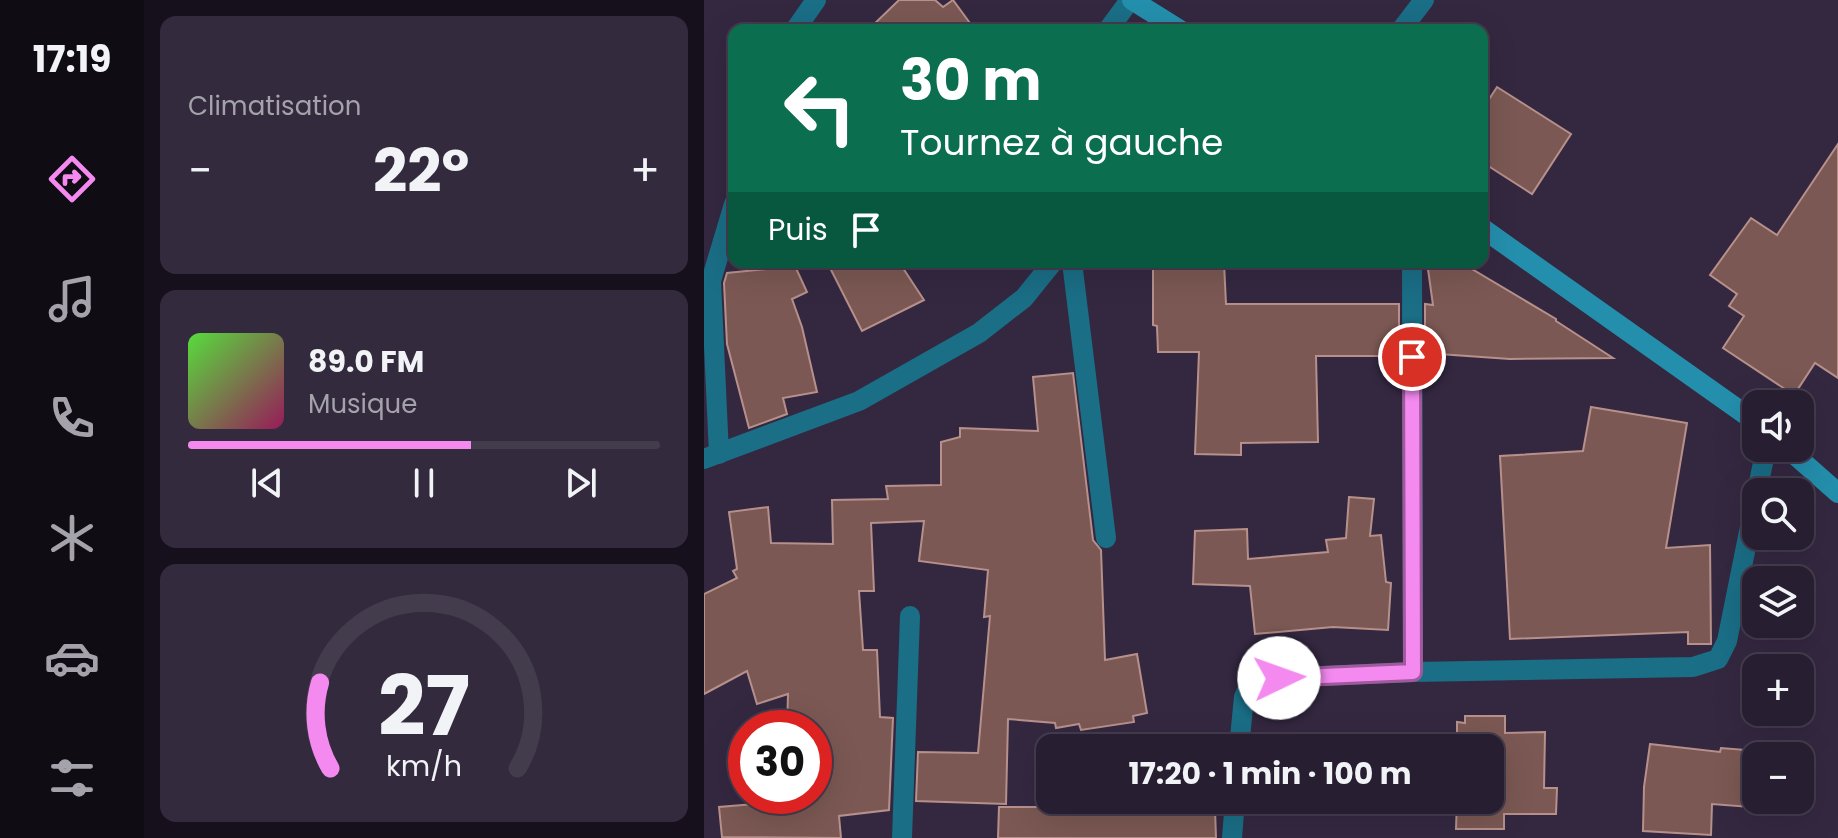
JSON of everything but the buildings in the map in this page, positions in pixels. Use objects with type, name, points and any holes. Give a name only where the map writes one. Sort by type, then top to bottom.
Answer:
[{"type":"street","points":[[799,24],[816,0]]},
{"type":"street","points":[[1113,24],[1131,0],[1170,24]]},
{"type":"street","points":[[1406,24],[1424,0]]},
{"type":"street","points":[[728,224],[711,281],[712,457],[859,401],[979,333],[1024,298],[1048,268]]},
{"type":"street","points":[[1488,232],[1742,412]]},
{"type":"street","points":[[1073,268],[1106,538]]},
{"type":"street","points":[[1412,268],[1413,672]]},
{"type":"street","points":[[1803,462],[1838,493]]},
{"type":"street","points":[[1240,734],[1244,697],[1252,679],[1413,672],[1693,667],[1718,659],[1727,641],[1745,550]]},
{"type":"street","points":[[902,838],[910,616]]},
{"type":"street","points":[[1232,838],[1234,814]]},
{"type":"route","points":[[1279,678],[1413,672],[1412,357]]}]
